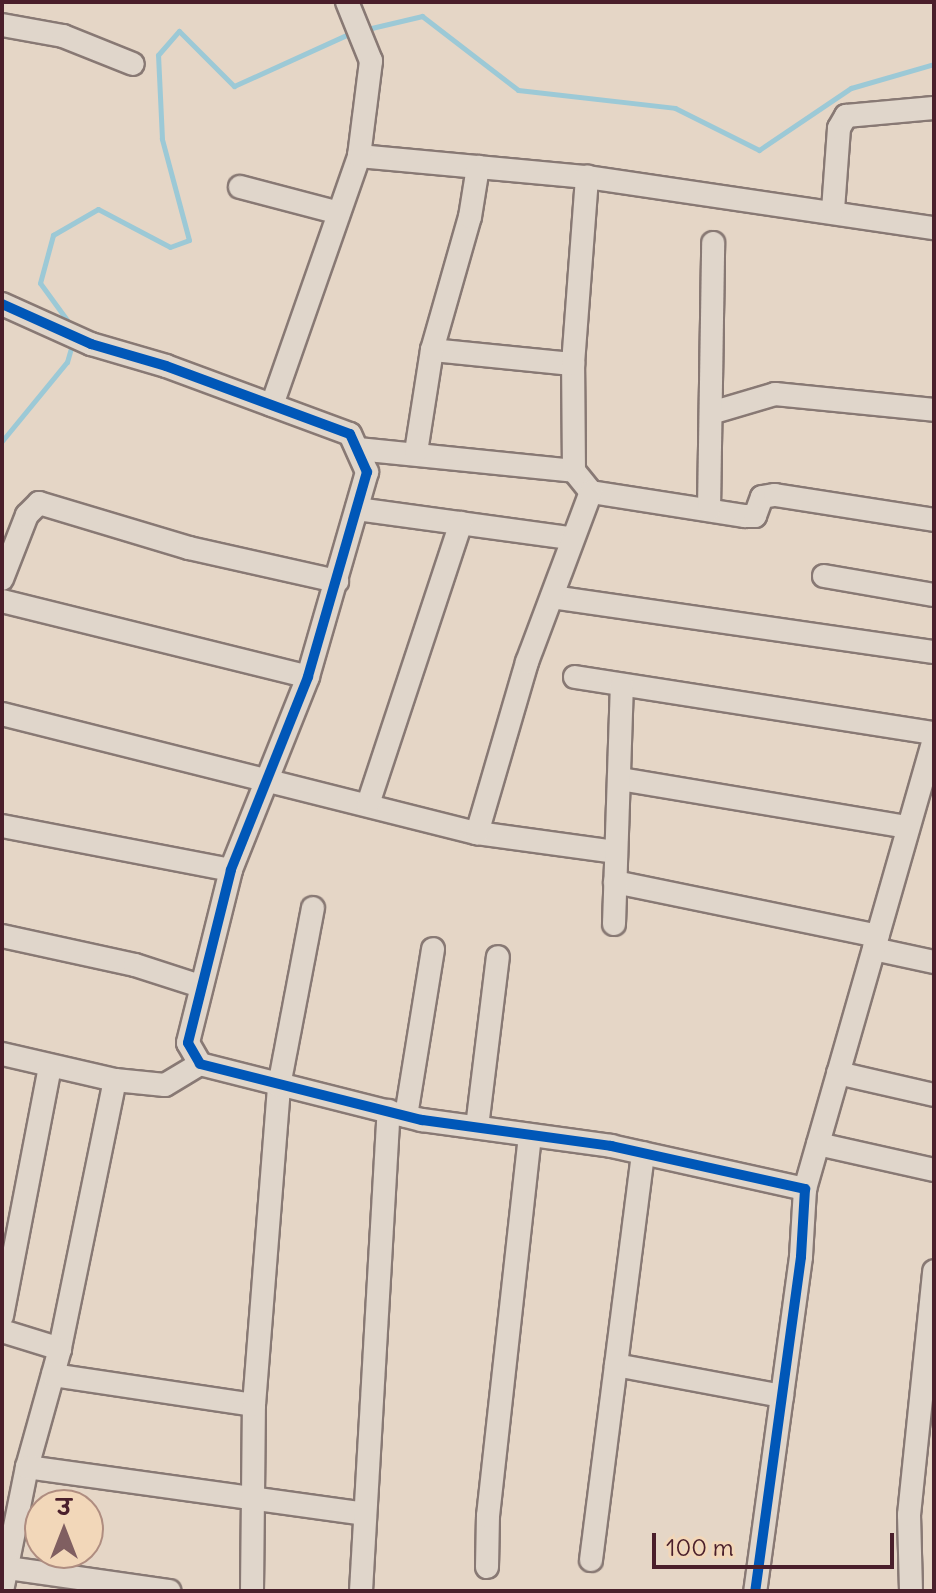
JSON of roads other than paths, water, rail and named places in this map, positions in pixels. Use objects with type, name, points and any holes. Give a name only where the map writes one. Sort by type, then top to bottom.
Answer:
[{"type":"street","points":[[272,405],[359,156],[368,57],[348,8]]},
{"type":"street","points":[[2,25],[63,36],[133,64]]},
{"type":"street","points":[[833,210],[839,128],[846,116],[934,108]]},
{"type":"street","points":[[359,156],[587,177],[833,210],[934,228]]},
{"type":"street","points":[[416,452],[432,350],[470,217],[478,167]]},
{"type":"street","points":[[587,177],[573,364],[574,471],[591,492],[752,517],[762,497],[775,495],[934,520]]},
{"type":"street","points":[[240,187],[339,213]]},
{"type":"street","points":[[709,510],[713,243]]},
{"type":"street","points":[[2,304],[91,344],[350,434],[367,472],[308,677],[270,779],[231,870],[188,1043],[200,1064],[397,1114],[643,1153],[805,1189]]},
{"type":"street","points":[[432,350],[573,364]]},
{"type":"street","points":[[711,413],[775,394],[934,410]]},
{"type":"street","points":[[358,449],[416,452],[574,471]]},
{"type":"street","points":[[477,833],[527,662],[570,538],[591,492]]},
{"type":"street","points":[[2,579],[27,515],[39,503],[189,548],[337,581]]},
{"type":"street","points":[[357,509],[570,538]]},
{"type":"street","points":[[368,804],[461,523]]},
{"type":"street","points":[[824,576],[934,595]]},
{"type":"street","points":[[552,597],[934,652]]},
{"type":"street","points":[[2,601],[308,677]]},
{"type":"street","points":[[575,677],[934,736],[805,1189],[782,1396],[755,1591]]},
{"type":"street","points":[[614,924],[622,686]]},
{"type":"street","points":[[2,714],[477,833],[615,852]]},
{"type":"street","points":[[620,779],[908,827]]},
{"type":"street","points":[[2,826],[231,870]]},
{"type":"street","points":[[615,882],[875,943],[934,962]]},
{"type":"street","points":[[252,1591],[254,1405],[279,1086],[313,908]]},
{"type":"street","points":[[2,936],[135,965],[200,986]]},
{"type":"street","points":[[361,1591],[364,1514],[397,1114],[433,949]]},
{"type":"street","points":[[477,1127],[498,957]]},
{"type":"street","points":[[2,1054],[115,1080],[165,1085],[200,1064]]},
{"type":"street","points":[[2,1316],[8,1248],[50,1067]]},
{"type":"street","points":[[838,1073],[934,1095]]},
{"type":"street","points":[[2,1591],[8,1568],[8,1533],[60,1349],[115,1080]]},
{"type":"street","points":[[487,1567],[488,1516],[530,1135]]},
{"type":"street","points":[[818,1144],[934,1170]]},
{"type":"street","points":[[591,1560],[643,1153]]},
{"type":"street","points":[[911,1591],[909,1515],[934,1271]]},
{"type":"street","points":[[2,1331],[60,1349]]},
{"type":"street","points":[[616,1365],[782,1396]]},
{"type":"street","points":[[53,1375],[254,1405]]},
{"type":"street","points":[[27,1467],[364,1514]]},
{"type":"street","points":[[8,1568],[169,1591]]},
{"type":"waterway","points":[[363,30],[422,16],[518,90],[675,108],[759,150],[851,88],[934,64]]},
{"type":"waterway","points":[[75,331],[40,283],[53,235],[98,209],[170,247],[189,240],[162,139],[158,55],[179,31],[234,86],[353,32]]},
{"type":"waterway","points":[[2,441],[67,362],[73,341]]}]
